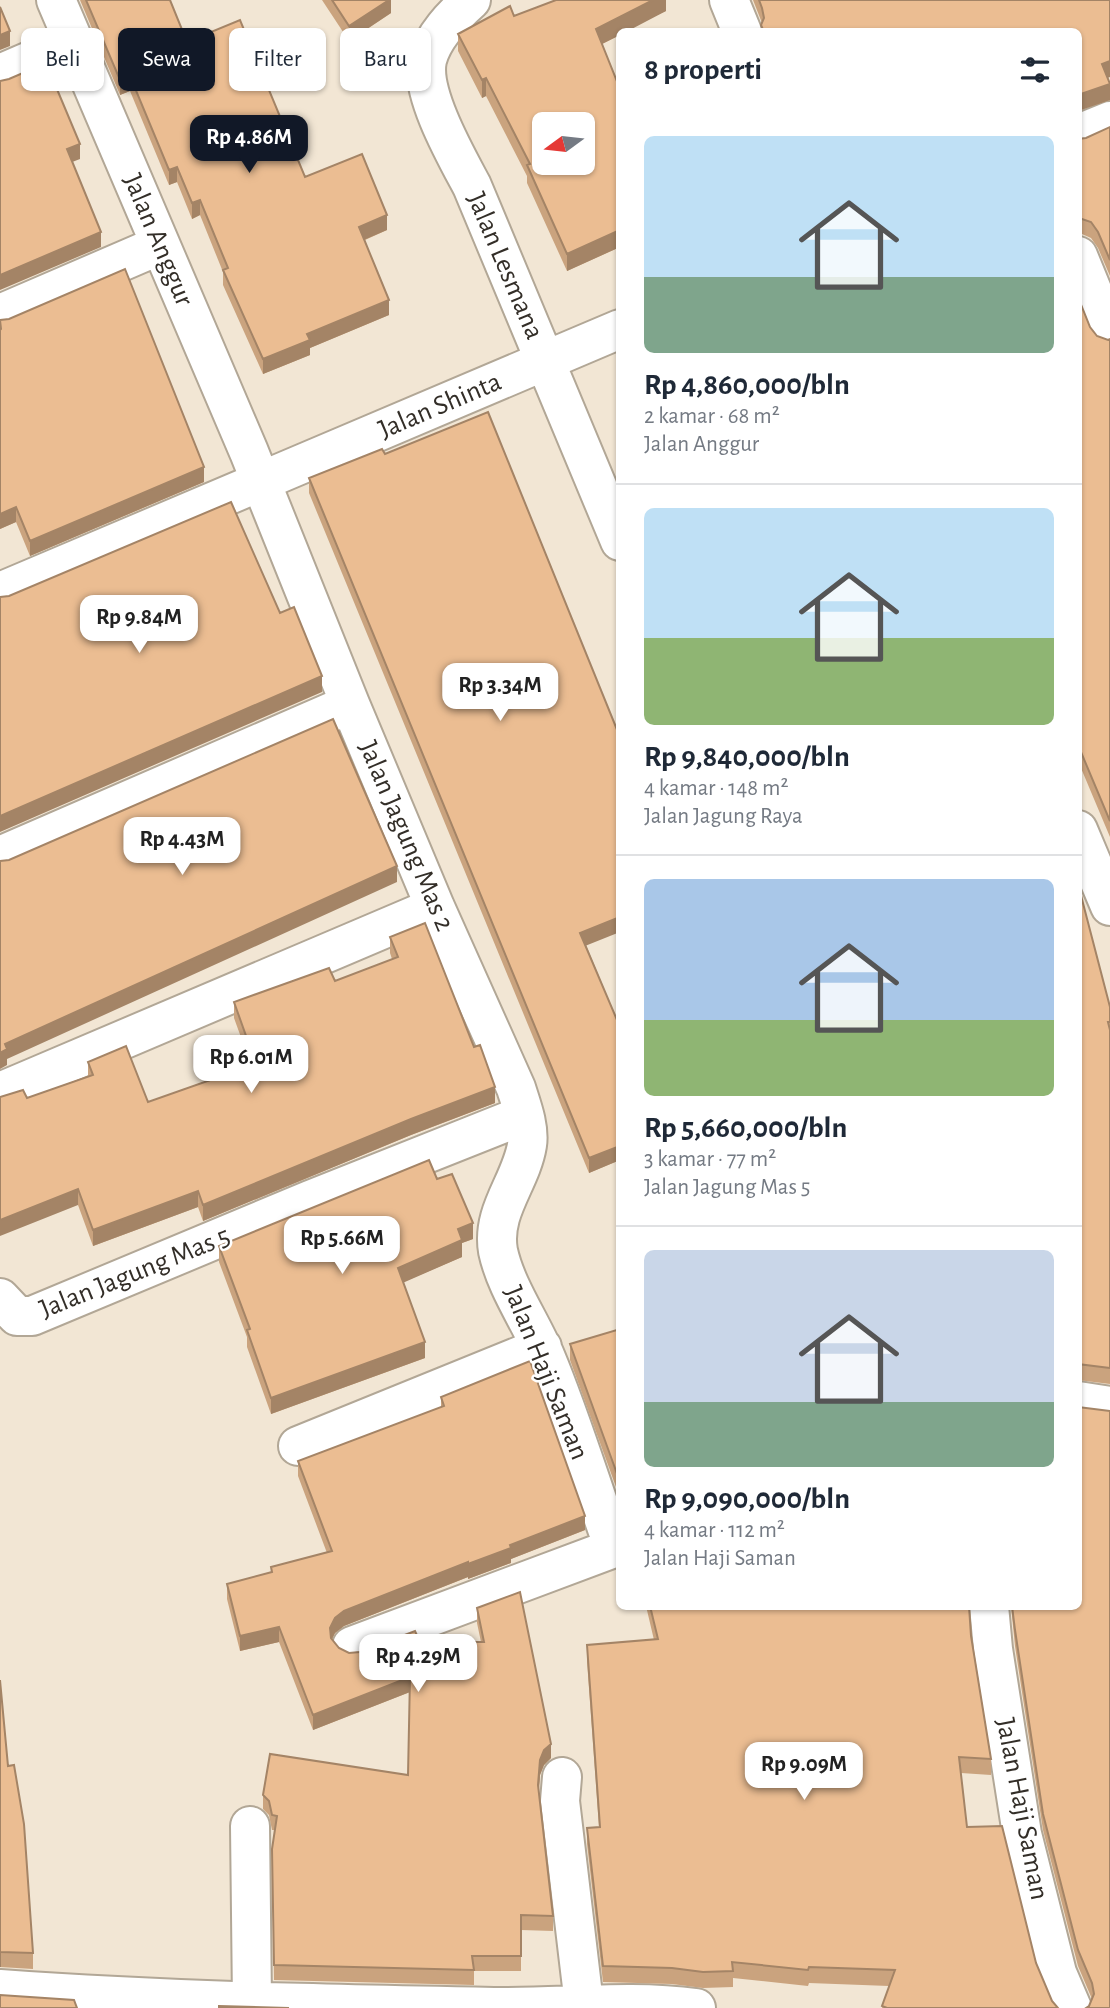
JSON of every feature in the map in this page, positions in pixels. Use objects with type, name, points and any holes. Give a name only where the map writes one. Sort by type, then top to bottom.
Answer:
[{"type":"street","name":"Jalan Anggur","points":[[56,0],[68,28]]},
{"type":"street","name":"Jalan Lesmana","points":[[471,0],[446,22],[427,61],[430,97],[472,186],[616,532]]},
{"type":"street","points":[[0,74],[21,65]]},
{"type":"street","name":"Jalan Anggur","points":[[95,91],[260,480]]},
{"type":"street","points":[[1082,132],[1110,121]]},
{"type":"street","points":[[0,314],[160,245]]},
{"type":"street","points":[[1082,266],[1110,334]]},
{"type":"street","name":"Jalan Shinta","points":[[0,592],[616,331]]},
{"type":"street","name":"Jalan Jagung Mas 2","points":[[260,480],[435,907],[516,1087],[528,1142],[522,1165],[509,1192]]},
{"type":"street","points":[[0,856],[350,704]]},
{"type":"street","points":[[1082,840],[1110,906]]},
{"type":"street","points":[[0,1092],[435,907]]},
{"type":"street","name":"Jalan Jagung Mas 5","points":[[8,1307],[32,1316],[310,1200],[524,1115]]},
{"type":"street","name":"Jalan Haji Saman","points":[[509,1192],[497,1220],[498,1249],[505,1273],[541,1347],[616,1544]]},
{"type":"street","points":[[298,1446],[541,1347]]},
{"type":"street","points":[[1082,1402],[1110,1406]]},
{"type":"street","points":[[352,1646],[616,1547]]},
{"type":"street","name":"Jalan Haji Saman","points":[[989,1610],[1022,1834],[1057,1973],[1072,2008]]},
{"type":"street","points":[[562,1777],[560,1801],[584,2004]]},
{"type":"street","points":[[250,1826],[252,2002]]},
{"type":"street","points":[[0,1989],[92,2002],[252,2002],[305,2006],[504,2008],[584,2004],[696,2008]]},
{"type":"building","points":[[86,0],[170,0],[181,28],[118,28],[118,75],[104,42],[104,28],[98,28]]},
{"type":"building","points":[[332,0],[389,0],[349,26]]},
{"type":"building","points":[[556,0],[653,0],[596,29],[616,79],[616,232],[567,254],[527,165],[530,164],[486,78],[482,80],[458,34],[510,6],[514,16]]},
{"type":"building","points":[[759,0],[1110,0],[1110,61],[1102,64],[1110,84],[1082,94],[1082,28],[762,28]]},
{"type":"building","points":[[0,7],[10,31],[0,35]]},
{"type":"building","points":[[240,20],[243,28],[229,28],[229,91],[269,91],[305,177],[362,154],[387,215],[359,227],[389,300],[307,334],[310,340],[263,359],[223,270],[228,268],[200,200],[192,203],[177,167],[169,170],[136,91],[215,91],[215,30]]},
{"type":"building","points":[[21,74],[21,91],[58,91],[80,144],[67,149],[101,232],[0,275],[0,81]]},
{"type":"building","points":[[1110,127],[1110,260],[1098,232],[1091,222],[1082,219],[1082,138]]},
{"type":"building","points":[[125,269],[204,467],[30,541],[16,507],[0,514],[0,320],[9,319]]},
{"type":"building","points":[[1082,307],[1097,336],[1110,339],[1110,821],[1082,754]]},
{"type":"building","points":[[488,412],[616,727],[616,919],[580,933],[616,1018],[616,1148],[589,1158],[309,478],[382,449],[385,454]]},
{"type":"building","points":[[231,502],[280,613],[294,607],[322,676],[0,816],[0,597],[9,596]]},
{"type":"building","points":[[333,719],[397,866],[5,1044],[7,1049],[0,1053],[0,861],[9,860]]},
{"type":"building","points":[[1082,899],[1110,1007],[1110,1368],[1082,1364]]},
{"type":"building","points":[[425,923],[474,1047],[480,1045],[495,1087],[203,1205],[198,1191],[93,1230],[78,1189],[0,1220],[0,1097],[23,1090],[27,1098],[93,1075],[88,1062],[126,1046],[148,1102],[256,1064],[234,1002],[329,968],[335,981],[398,957],[390,937]]},
{"type":"building","points":[[429,1160],[437,1179],[452,1174],[473,1223],[458,1229],[462,1240],[398,1268],[425,1342],[271,1398],[247,1330],[250,1329],[219,1246]]},
{"type":"building","points":[[616,1330],[616,1471],[570,1344]]},
{"type":"building","points":[[530,1361],[585,1516],[510,1545],[511,1548],[344,1611],[335,1618],[330,1628],[331,1638],[339,1648],[349,1653],[360,1652],[415,1631],[420,1642],[484,1642],[477,1608],[520,1592],[551,1744],[544,1750],[540,1760],[538,1785],[553,1916],[521,1915],[521,1956],[472,1956],[474,1970],[274,1965],[272,1849],[277,1816],[272,1815],[269,1801],[263,1795],[270,1754],[408,1775],[410,1677],[313,1715],[279,1627],[240,1636],[227,1584],[272,1572],[271,1567],[332,1551],[298,1461],[444,1406],[441,1397]]},
{"type":"building","points":[[1082,1408],[1110,1411],[1110,2008],[1086,2008],[1094,1994],[1092,1983],[1078,1950],[1043,1814],[1012,1610],[1082,1610]]},
{"type":"building","points":[[651,1610],[969,1610],[991,1759],[959,1757],[967,1827],[1002,1826],[1036,1963],[1052,2001],[1058,2008],[887,2008],[882,2006],[895,1970],[809,1967],[808,1970],[732,1962],[733,1971],[703,1972],[672,1968],[603,1966],[587,1828],[600,1827],[587,1645],[658,1639]]},
{"type":"building","points":[[0,1680],[8,1766],[14,1765],[24,1824],[33,1953],[0,1952]]},
{"type":"building","points":[[0,1995],[74,2000],[77,2008],[0,2008]]},
{"type":"building","points":[[219,2006],[289,2008],[219,2008]]}]
